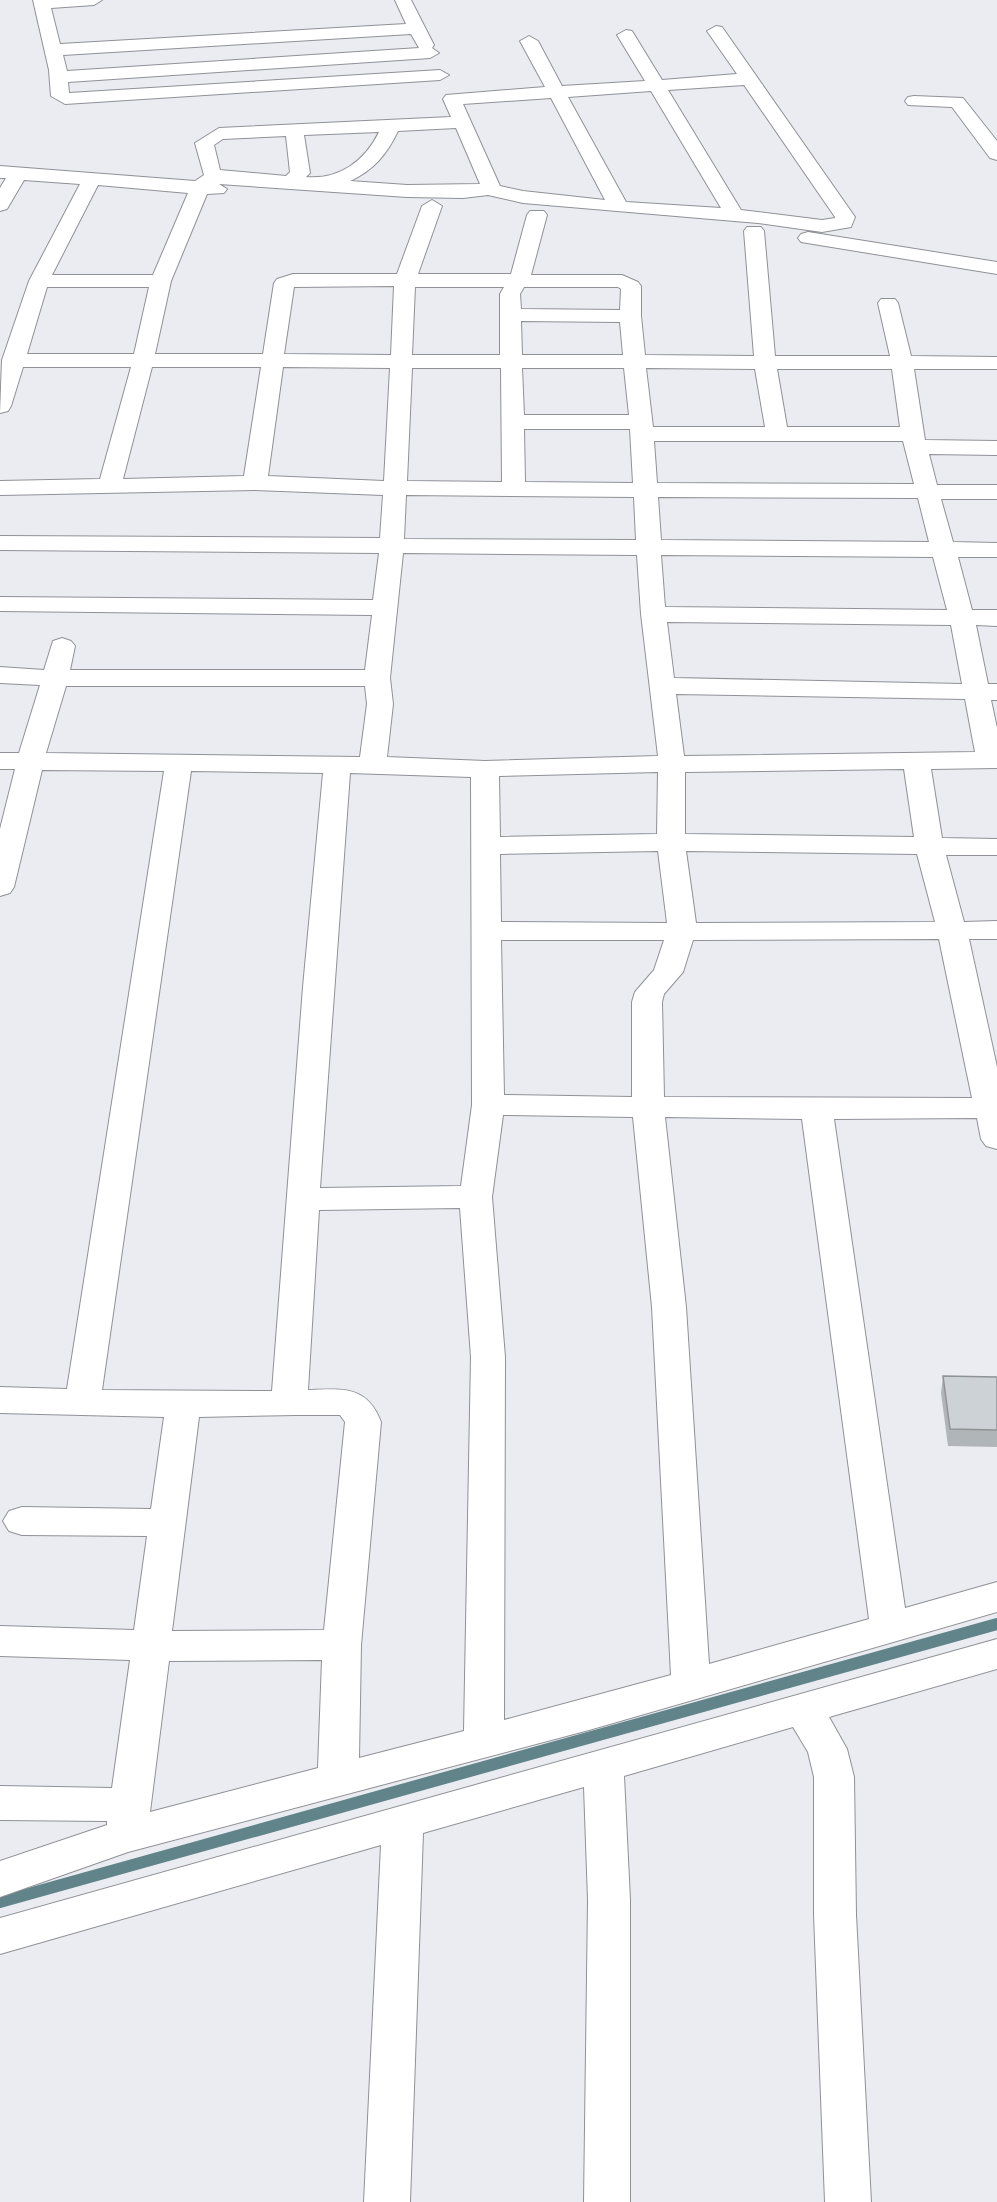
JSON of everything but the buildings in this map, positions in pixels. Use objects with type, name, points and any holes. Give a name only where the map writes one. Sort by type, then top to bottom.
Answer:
[{"type":"street","points":[[94,0],[42,2],[59,77],[60,98],[440,75]]},
{"type":"street","points":[[384,9],[405,4],[464,122],[492,190]]},
{"type":"street","points":[[52,50],[417,28]]},
{"type":"street","points":[[48,30],[70,29]]},
{"type":"street","points":[[0,205],[9,173],[92,179],[291,182],[434,192],[492,190],[524,197],[619,207],[735,216],[822,226],[840,225],[845,220],[716,31]]},
{"type":"street","points":[[626,35],[654,86],[735,216]]},
{"type":"street","points":[[529,41],[619,207]]},
{"type":"street","points":[[59,77],[429,53]]},
{"type":"street","points":[[452,99],[750,79]]},
{"type":"street","points":[[914,101],[955,100],[997,154]]},
{"type":"street","points":[[964,113],[985,112]]},
{"type":"street","points":[[110,484],[143,361],[161,281],[211,172],[204,143],[206,140],[230,132],[464,122]]},
{"type":"street","points":[[324,185],[363,167],[375,158],[391,125]]},
{"type":"street","points":[[291,182],[300,173],[294,129]]},
{"type":"street","points":[[0,406],[39,281],[92,179]]},
{"type":"street","points":[[208,182],[432,206],[692,224],[916,254],[997,268]]},
{"type":"street","points":[[373,765],[380,704],[377,678],[392,546],[405,281],[432,206]]},
{"type":"street","points":[[513,488],[513,362],[510,294],[524,269],[537,215]]},
{"type":"street","points":[[754,231],[765,362],[777,433]]},
{"type":"street","points":[[255,483],[284,283],[293,280],[626,282],[632,288],[630,316],[641,428],[653,614],[672,764],[671,842],[682,930],[668,972],[647,997],[648,1107],[669,1307],[691,1683]]},
{"type":"street","points":[[39,281],[161,281]]},
{"type":"street","points":[[0,761],[179,765],[373,765],[484,769],[993,760],[986,692],[962,618],[915,441],[902,362],[888,303]]},
{"type":"street","points":[[511,315],[630,316]]},
{"type":"street","points":[[13,360],[997,363]]},
{"type":"street","points":[[513,422],[777,433],[997,448]]},
{"type":"street","points":[[0,488],[110,484],[255,483],[395,488],[997,492]]},
{"type":"street","points":[[0,543],[997,550]]},
{"type":"street","points":[[0,604],[385,608]]},
{"type":"street","points":[[653,614],[997,618]]},
{"type":"street","points":[[0,888],[30,762],[56,678],[62,646]]},
{"type":"street","points":[[0,675],[56,678],[377,678]]},
{"type":"street","points":[[661,686],[986,692]]},
{"type":"street","points":[[916,761],[929,845],[952,930],[994,1108],[997,1139]]},
{"type":"street","points":[[83,1401],[179,765]]},
{"type":"street","points":[[289,1405],[318,987],[338,765]]},
{"type":"street","points":[[484,769],[487,846],[488,1105],[476,1197],[488,1357],[484,1740]]},
{"type":"street","points":[[487,846],[671,842],[997,847]]},
{"type":"street","points":[[486,931],[997,930]]},
{"type":"street","points":[[488,1105],[818,1110],[994,1108]]},
{"type":"street","points":[[818,1110],[889,1628]]},
{"type":"street","points":[[304,1199],[476,1197]]},
{"type":"street","points":[[0,1400],[183,1406],[340,1402],[352,1404],[359,1410],[363,1422],[342,1645],[338,1781]]},
{"type":"street","points":[[128,1820],[183,1406]]},
{"type":"street","points":[[22,1521],[166,1523]]},
{"type":"street","points":[[0,1879],[128,1820],[338,1781],[484,1740],[588,1714],[997,1597]]},
{"type":"street","points":[[0,1641],[150,1646],[342,1645]]},
{"type":"street","points":[[0,1936],[997,1654]]},
{"type":"street","points":[[802,1708],[827,1749],[834,1777],[835,1915],[848,2202]]},
{"type":"street","points":[[603,1767],[609,1900],[607,2202]]},
{"type":"street","points":[[0,1803],[128,1820]]},
{"type":"street","points":[[387,2202],[403,1821]]},
{"type":"waterway","points":[[0,1902],[997,1624]]}]
